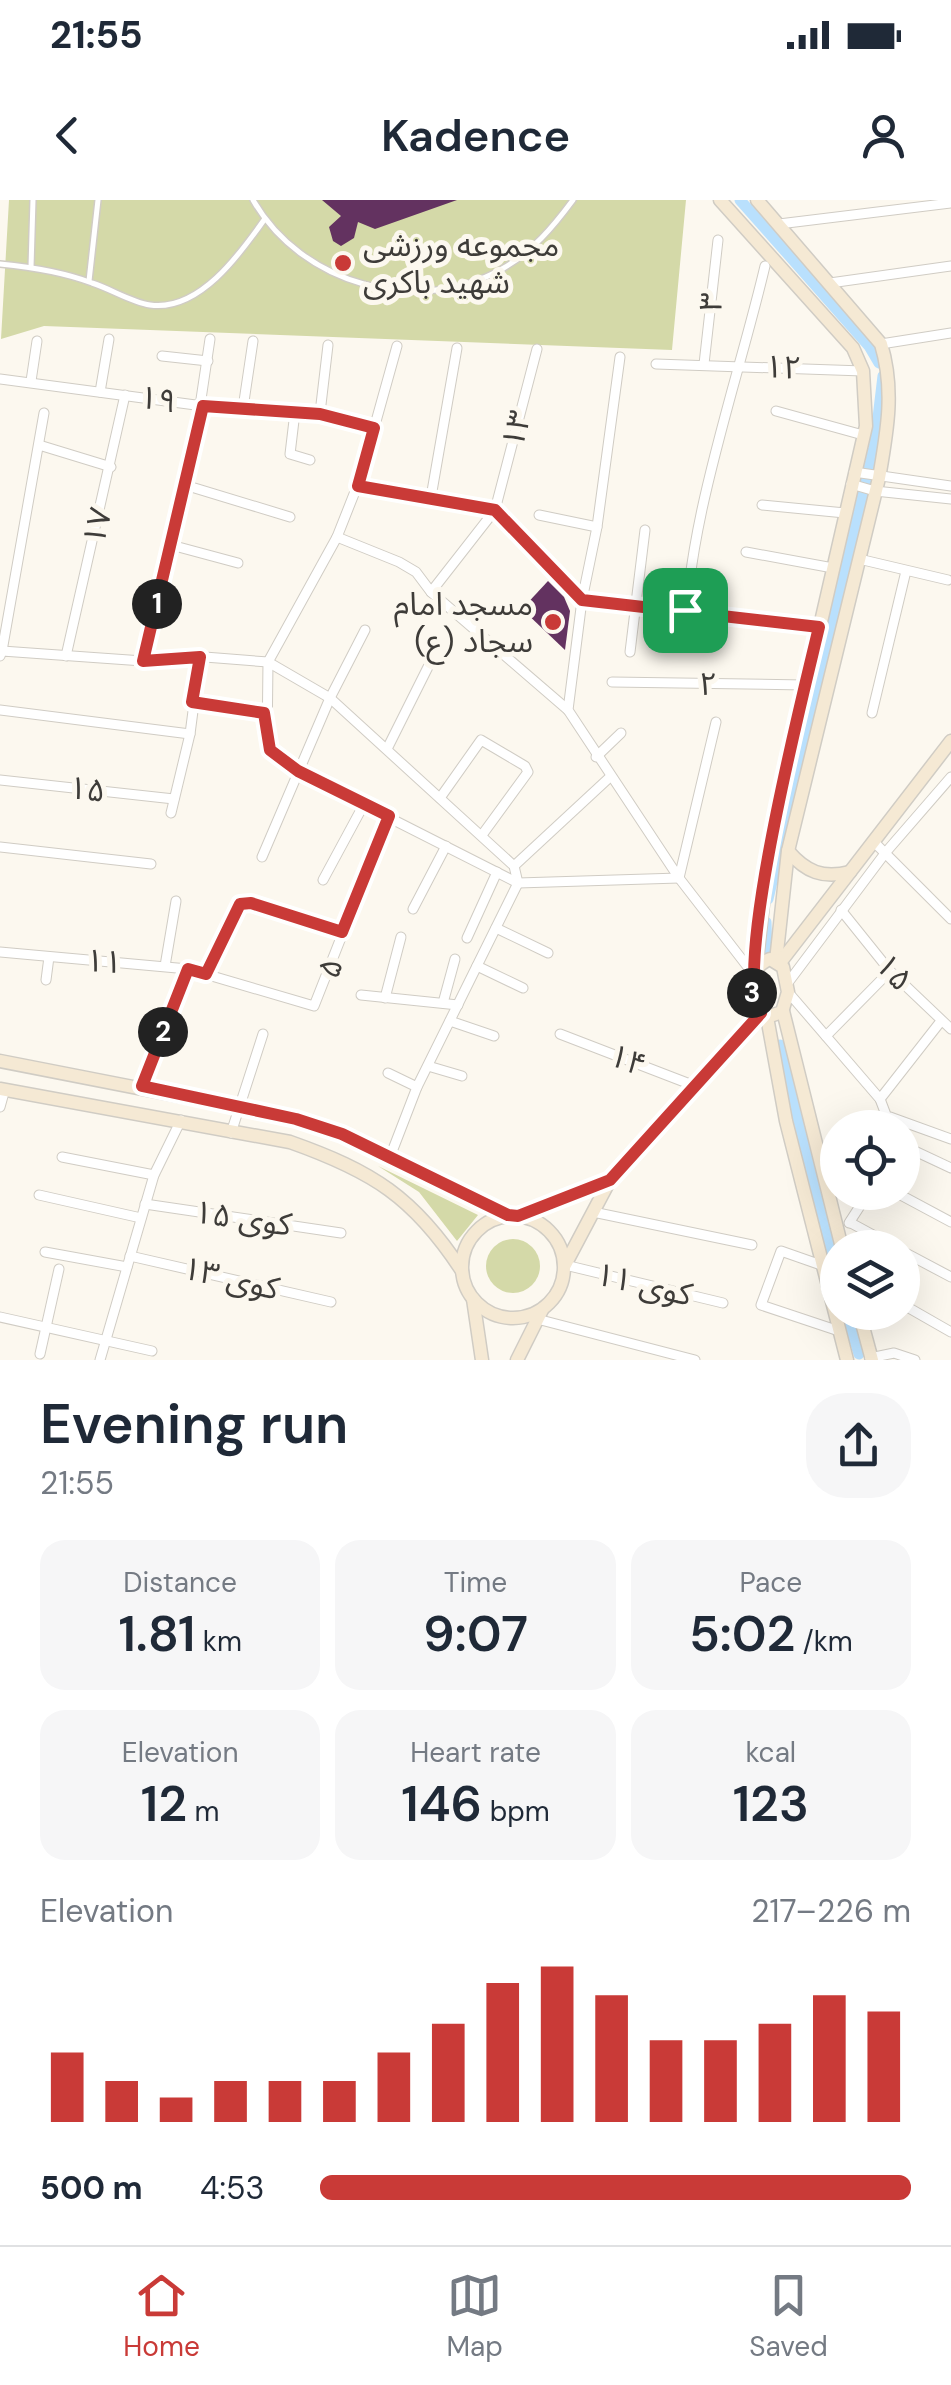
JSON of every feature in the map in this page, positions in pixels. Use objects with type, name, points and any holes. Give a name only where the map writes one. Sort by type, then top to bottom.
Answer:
[{"type":"street","points":[[720,200],[853,348],[863,371],[864,435],[769,848],[752,994],[764,1015],[820,1261]]},
{"type":"street","points":[[758,200],[882,344],[890,374],[888,426],[877,485],[788,851],[777,962],[788,988],[885,1110]]},
{"type":"street","points":[[779,224],[951,203]]},
{"type":"street","name":"۳","points":[[704,364],[718,240]]},
{"type":"street","points":[[684,648],[685,610],[714,469],[765,266]]},
{"type":"street","points":[[830,283],[951,266]]},
{"type":"street","points":[[882,344],[951,334]]},
{"type":"street","points":[[143,661],[188,486],[210,339]]},
{"type":"street","points":[[100,392],[109,340]]},
{"type":"street","points":[[31,382],[37,341]]},
{"type":"street","points":[[243,408],[253,342]]},
{"type":"street","points":[[320,414],[328,345]]},
{"type":"street","points":[[397,346],[358,486],[495,510],[582,600],[819,627]]},
{"type":"street","points":[[431,497],[458,348]]},
{"type":"street","name":"۱۳","points":[[495,510],[537,349]]},
{"type":"street","points":[[162,356],[208,361]]},
{"type":"street","points":[[568,710],[620,357]]},
{"type":"street","name":"۱۲","points":[[656,364],[863,371]]},
{"type":"street","name":"۱۹","points":[[0,379],[203,406],[320,414],[374,428]]},
{"type":"street","name":"۱۷","points":[[66,656],[125,395]]},
{"type":"street","points":[[776,411],[864,435]]},
{"type":"street","points":[[295,412],[290,454],[310,460]]},
{"type":"street","points":[[44,414],[1,654],[268,662],[330,698],[388,746],[514,866],[518,883],[417,1087],[390,1157]]},
{"type":"street","points":[[38,446],[111,466]]},
{"type":"street","points":[[852,478],[951,499]]},
{"type":"street","points":[[877,485],[951,486]]},
{"type":"street","points":[[188,486],[290,517]]},
{"type":"street","points":[[354,494],[337,536],[268,662],[266,747],[298,771],[518,883],[678,878]]},
{"type":"street","points":[[762,506],[846,513]]},
{"type":"street","points":[[432,592],[495,510]]},
{"type":"street","points":[[539,515],[597,527]]},
{"type":"street","points":[[630,652],[644,530]]},
{"type":"street","points":[[337,536],[416,572],[432,592],[568,710],[678,878],[755,972]]},
{"type":"street","points":[[171,544],[238,564]]},
{"type":"street","points":[[746,552],[833,568]]},
{"type":"street","points":[[859,560],[948,580]]},
{"type":"street","points":[[872,713],[906,570]]},
{"type":"street","points":[[262,857],[330,698],[365,630]]},
{"type":"street","points":[[171,813],[190,734],[200,657]]},
{"type":"street","points":[[388,746],[428,667]]},
{"type":"street","name":"۲","points":[[612,682],[805,686]]},
{"type":"street","points":[[192,702],[264,713]]},
{"type":"street","points":[[0,710],[190,734]]},
{"type":"street","points":[[678,878],[716,722]]},
{"type":"street","points":[[596,757],[622,733]]},
{"type":"street","points":[[440,798],[481,740],[512,757],[528,772],[482,835]]},
{"type":"street","points":[[777,962],[951,742]]},
{"type":"street","points":[[514,866],[610,777]]},
{"type":"street","points":[[844,1230],[783,1010],[788,988],[841,910],[951,777]]},
{"type":"street","name":"۱۵","points":[[0,780],[174,800]]},
{"type":"street","points":[[322,880],[363,806]]},
{"type":"street","name":"۵","points":[[314,1006],[389,816]]},
{"type":"street","points":[[874,842],[951,919]]},
{"type":"street","points":[[413,909],[446,846]]},
{"type":"street","points":[[0,847],[151,864]]},
{"type":"street","points":[[788,851],[798,864],[820,875],[850,872]]},
{"type":"street","points":[[467,938],[497,872]]},
{"type":"street","points":[[164,966],[176,901]]},
{"type":"street","points":[[206,974],[244,902],[342,932]]},
{"type":"street","name":"۱۵","points":[[841,910],[890,971],[951,1029]]},
{"type":"street","points":[[496,928],[548,953]]},
{"type":"street","points":[[385,998],[402,937]]},
{"type":"street","name":"۱۱","points":[[0,952],[188,969],[314,1006]]},
{"type":"street","points":[[46,980],[49,957]]},
{"type":"street","points":[[443,1004],[455,959]]},
{"type":"street","points":[[755,972],[762,962],[777,962]]},
{"type":"street","points":[[478,966],[522,988]]},
{"type":"street","points":[[142,1086],[188,969]]},
{"type":"street","points":[[826,1036],[890,971]]},
{"type":"street","points":[[361,995],[458,1005]]},
{"type":"street","points":[[517,1360],[540,1314],[560,1289],[565,1265],[610,1180],[764,1015],[783,1010]]},
{"type":"street","points":[[880,1100],[941,1021]]},
{"type":"street","points":[[450,1022],[494,1036]]},
{"type":"street","points":[[231,1133],[263,1034]]},
{"type":"street","name":"۱۴","points":[[560,1034],[695,1086]]},
{"type":"street","points":[[0,1061],[296,1119],[390,1157],[513,1215],[533,1219],[556,1238],[565,1265]]},
{"type":"street","points":[[428,1066],[462,1076]]},
{"type":"street","points":[[388,1073],[417,1087]]},
{"type":"street","points":[[0,1107],[2,1089],[181,1120],[290,1142],[378,1180],[434,1229],[462,1271],[473,1299],[482,1360]]},
{"type":"street","points":[[100,1360],[154,1175],[181,1120]]},
{"type":"street","points":[[920,1130],[951,1139]]},
{"type":"street","points":[[920,1153],[951,1168]]},
{"type":"street","points":[[62,1157],[154,1175]]},
{"type":"street","points":[[462,1271],[463,1255],[479,1228],[610,1180]]},
{"type":"street","points":[[39,1196],[141,1218]]},
{"type":"street","name":"کوی ۱۵","points":[[145,1204],[340,1233]]},
{"type":"street","points":[[920,1205],[951,1222]]},
{"type":"street","points":[[844,1224],[855,1210]]},
{"type":"street","points":[[593,1212],[752,1245]]},
{"type":"street","points":[[844,1224],[857,1230]]},
{"type":"street","points":[[820,1265],[781,1251],[761,1305],[820,1325]]},
{"type":"street","points":[[45,1252],[127,1267]]},
{"type":"street","name":"کوی ۱۳","points":[[130,1256],[331,1302]]},
{"type":"street","points":[[920,1260],[951,1277]]},
{"type":"street","name":"کوی ۱۱","points":[[565,1265],[723,1302]]},
{"type":"street","points":[[40,1354],[59,1269]]},
{"type":"street","points":[[473,1299],[498,1316],[540,1314],[695,1360]]},
{"type":"street","points":[[920,1314],[951,1332]]},
{"type":"street","points":[[0,1318],[152,1351]]},
{"type":"street","points":[[833,1330],[839,1332],[847,1360]]},
{"type":"street","points":[[863,1330],[870,1359],[894,1353],[915,1360]]},
{"type":"lane","points":[[31,268],[34,200]]},
{"type":"lane","points":[[89,282],[98,200]]},
{"type":"lane","points":[[253,200],[264,220],[302,256],[348,281],[400,292],[452,288],[501,270],[544,239],[574,200]]},
{"type":"lane","points":[[0,264],[89,282],[150,305],[168,304],[202,290],[242,250],[264,220]]},
{"type":"green space","name":"مجموعه ورزشی شهید باکری","points":[[9,200],[686,200],[672,350],[44,326],[1,339]]},
{"type":"green space","points":[[378,1166],[478,1215],[457,1241],[419,1192]]},
{"type":"green space","points":[[513,1239],[532,1247],[540,1266],[532,1285],[513,1293],[494,1285],[486,1266],[494,1247]]},
{"type":"building","points":[[322,200],[457,200],[375,229],[358,222],[354,238],[341,246],[333,241],[329,227],[341,216]]},
{"type":"building","name":"مسجد امام سجاد (ع)","points":[[548,581],[564,597],[570,611],[565,650],[522,609]]},
{"type":"waterway","points":[[740,200],[869,346],[879,363]]},
{"type":"waterway","points":[[768,899],[875,443],[883,376]]},
{"type":"waterway","points":[[766,922],[767,956]]},
{"type":"waterway","points":[[780,1045],[826,1230]]},
{"type":"waterway","points":[[852,1330],[859,1354]]},
{"type":"place","name":"مجموعه ورزشی شهید باکری","points":[[343,263]]},
{"type":"place","name":"مسجد امام سجاد (ع)","points":[[553,622]]},
{"type":"route","points":[[203,406],[320,414],[374,428],[358,486],[472,502],[495,510],[582,600],[685,610],[819,627],[769,848],[752,981],[752,994],[761,1013],[610,1180],[518,1216],[508,1215],[342,1134],[296,1119],[142,1086],[188,969],[206,974],[240,904],[251,903],[342,932],[389,816],[298,771],[266,747],[264,713],[192,702],[200,657],[143,661],[188,486],[203,406]]}]
